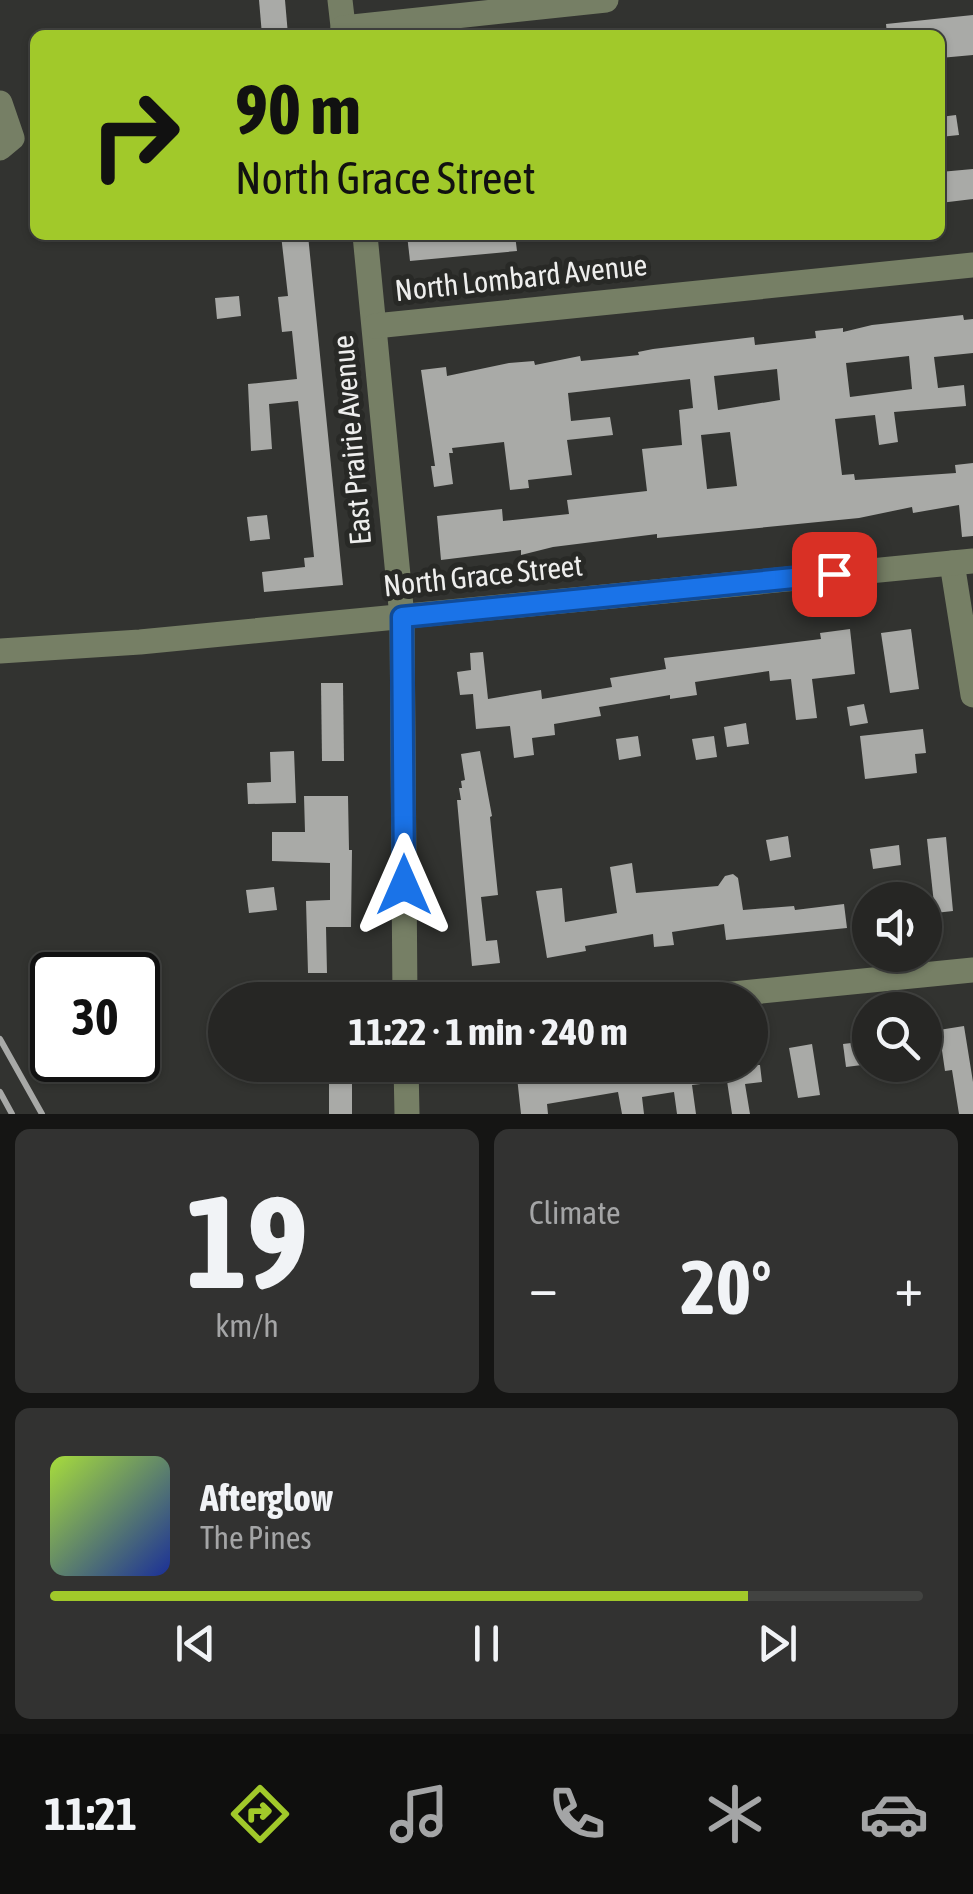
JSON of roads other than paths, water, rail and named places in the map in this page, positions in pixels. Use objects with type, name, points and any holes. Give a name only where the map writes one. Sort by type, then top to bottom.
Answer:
[{"type":"street","points":[[340,0],[343,30]]},
{"type":"street","points":[[351,30],[606,0]]},
{"type":"street","points":[[0,103],[12,138],[0,148]]},
{"type":"street","name":"East Prairie Avenue","points":[[366,240],[402,617],[405,982]]},
{"type":"street","name":"North Lombard Avenue","points":[[375,326],[973,264]]},
{"type":"street","points":[[963,562],[973,695]]},
{"type":"street","name":"North Grace Street","points":[[0,651],[140,642],[963,562]]},
{"type":"street","points":[[768,990],[973,970]]},
{"type":"street","points":[[406,1082],[407,1114]]},
{"type":"railway","points":[[0,1039],[42,1114]]},
{"type":"railway","points":[[0,1092],[12,1114]]}]
